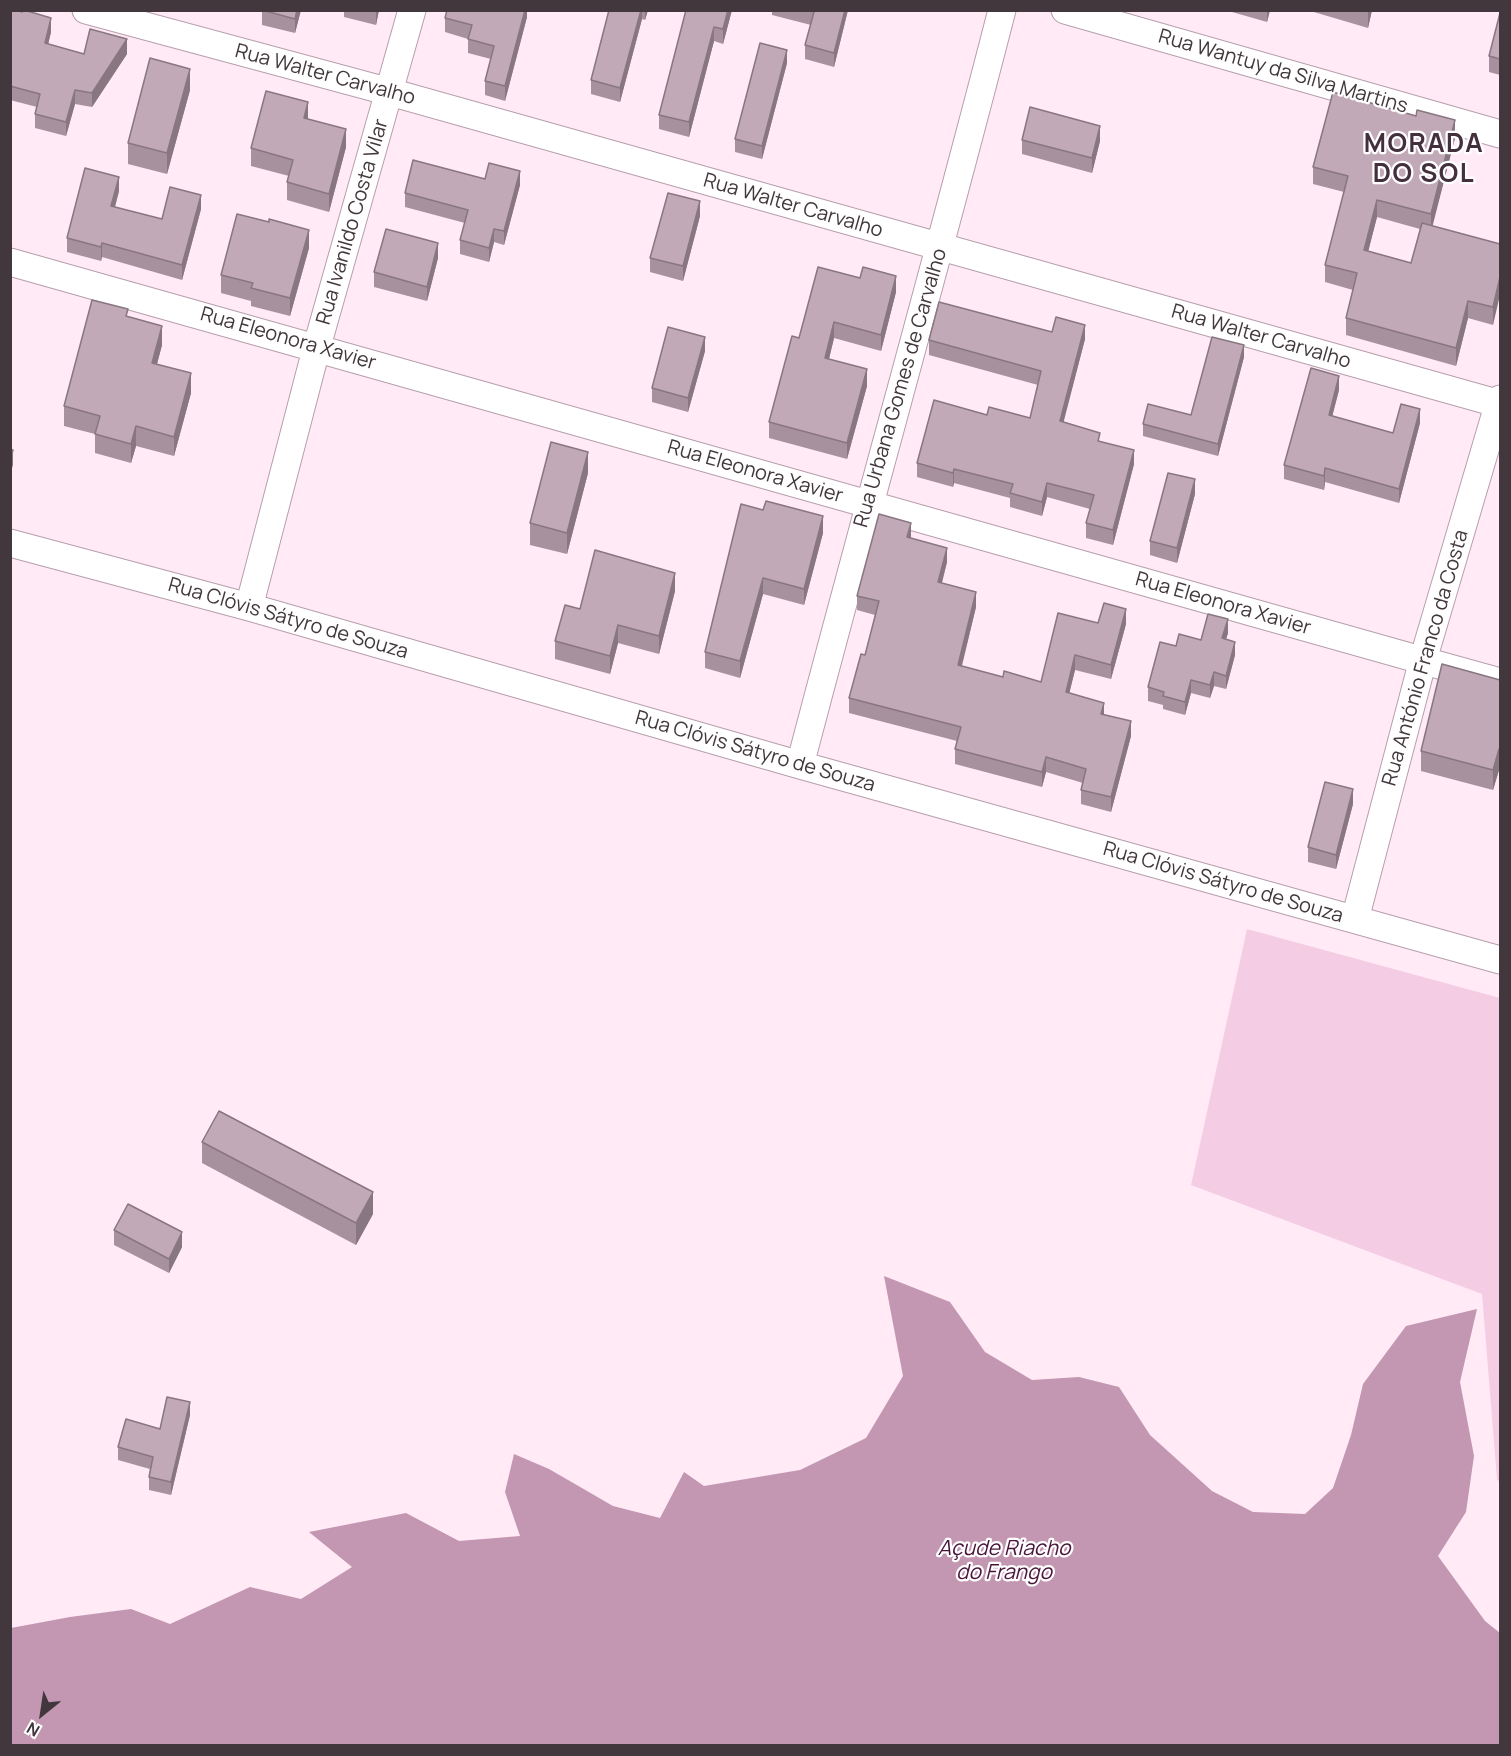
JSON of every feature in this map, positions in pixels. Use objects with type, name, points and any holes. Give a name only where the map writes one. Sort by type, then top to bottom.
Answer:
[{"type":"street","name":"Rua Walter Carvalho","points":[[86,10],[390,92],[1500,402]]},
{"type":"street","name":"Rua Ivanildo Costa Vilar","points":[[249,607],[317,346],[412,10]]},
{"type":"street","name":"Rua Urbana Gomes de Carvalho","points":[[800,765],[868,505],[941,247],[1002,10]]},
{"type":"street","name":"Rua Wantuy da Silva Martins","points":[[1065,10],[1500,134]]},
{"type":"street","name":"Rua Eleonora Xavier","points":[[10,262],[317,346],[868,505],[1500,682]]},
{"type":"street","name":"Rua António Franco da Costa","points":[[1355,919],[1423,660],[1500,402]]},
{"type":"street","name":"Rua Clóvis Sátyro de Souza","points":[[10,543],[249,607],[800,765],[1500,960]]},
{"type":"shaded area","points":[[1247,929],[1500,998],[1500,1483],[1497,1479],[1482,1294],[1191,1185]]},
{"type":"water","name":"Açude Riacho do Frango","points":[[884,1276],[950,1302],[985,1352],[1032,1380],[1079,1377],[1119,1387],[1150,1435],[1212,1491],[1253,1512],[1305,1514],[1333,1488],[1351,1435],[1363,1384],[1406,1326],[1477,1309],[1460,1382],[1474,1456],[1466,1512],[1438,1556],[1485,1621],[1500,1633],[1500,1745],[11,1745],[11,1628],[131,1609],[170,1624],[250,1587],[301,1599],[352,1567],[309,1532],[406,1513],[459,1541],[520,1536],[505,1492],[514,1454],[549,1469],[613,1506],[660,1518],[684,1472],[704,1486],[800,1470],[866,1438],[903,1376]]},
{"type":"building","points":[[10,10],[22,12],[24,10],[51,18],[45,43],[84,54],[90,29],[127,39],[92,93],[75,90],[66,122],[35,114],[40,94],[10,86]]},
{"type":"building","points":[[262,10],[297,10],[295,19]]},
{"type":"building","points":[[447,10],[525,10],[505,86],[485,81],[494,46],[468,39],[472,25],[445,18]]},
{"type":"building","points":[[609,10],[641,10],[620,88],[591,80]]},
{"type":"building","points":[[686,10],[728,10],[723,29],[714,27],[689,122],[659,115]]},
{"type":"building","points":[[809,10],[845,10],[834,53],[805,45],[814,12]]},
{"type":"building","points":[[1500,13],[1500,59],[1489,56]]},
{"type":"building","points":[[760,43],[787,50],[762,146],[735,139]]},
{"type":"building","points":[[150,58],[190,69],[167,153],[128,143]]},
{"type":"building","points":[[266,91],[308,102],[304,118],[346,129],[329,194],[287,182],[293,160],[251,148]]},
{"type":"building","points":[[1333,92],[1416,116],[1417,110],[1455,120],[1431,214],[1377,200],[1364,250],[1411,263],[1422,223],[1500,244],[1500,277],[1493,307],[1468,301],[1456,348],[1346,318],[1357,273],[1325,265],[1348,176],[1313,167]]},
{"type":"building","points":[[1030,107],[1100,126],[1092,158],[1022,140]]},
{"type":"building","points":[[413,160],[485,179],[489,163],[520,171],[504,231],[494,229],[489,248],[460,240],[468,210],[405,193]]},
{"type":"building","points":[[85,168],[119,177],[111,206],[162,219],[170,187],[201,195],[182,265],[102,243],[101,247],[67,238]]},
{"type":"building","points":[[668,193],[700,201],[683,266],[650,258]]},
{"type":"building","points":[[237,214],[269,222],[269,219],[309,230],[290,298],[251,288],[253,283],[221,275]]},
{"type":"building","points":[[386,229],[438,243],[427,287],[374,272]]},
{"type":"building","points":[[818,267],[860,278],[863,267],[896,276],[881,335],[834,322],[825,358],[867,369],[847,443],[769,422],[792,336],[799,338]]},
{"type":"building","points":[[92,300],[128,309],[126,316],[162,326],[152,363],[191,373],[174,437],[136,426],[131,444],[95,434],[100,416],[64,406]]},
{"type":"building","points":[[939,302],[1052,332],[1056,317],[1085,325],[1060,421],[1100,433],[1098,441],[1134,450],[1113,530],[1086,523],[1094,495],[1047,483],[1042,502],[1010,493],[1013,484],[954,469],[953,473],[917,463],[934,400],[987,415],[989,407],[1030,418],[1041,371],[929,340]]},
{"type":"building","points":[[668,327],[705,337],[688,398],[652,388]]},
{"type":"building","points":[[1212,337],[1244,345],[1218,444],[1143,424],[1148,404],[1191,415]]},
{"type":"building","points":[[1311,368],[1339,376],[1329,415],[1393,433],[1401,404],[1420,409],[1399,489],[1325,468],[1324,476],[1284,465]]},
{"type":"building","points":[[551,442],[588,452],[567,533],[530,523]]},
{"type":"building","points":[[1168,473],[1195,479],[1177,548],[1150,541]]},
{"type":"building","points":[[766,501],[823,516],[804,589],[763,578],[740,661],[705,652],[741,504],[763,510]]},
{"type":"building","points":[[879,514],[911,523],[907,537],[947,548],[938,582],[976,592],[958,665],[1003,677],[1004,671],[1041,682],[1058,613],[1098,623],[1104,603],[1126,609],[1111,665],[1075,655],[1066,692],[1104,703],[1101,714],[1131,721],[1111,797],[1081,790],[1086,769],[1046,757],[1042,772],[955,749],[961,727],[849,698],[861,654],[865,655],[879,601],[857,596]]},
{"type":"building","points":[[595,550],[675,573],[659,636],[618,625],[610,656],[555,641],[565,605],[580,609]]},
{"type":"building","points":[[1208,614],[1228,619],[1222,638],[1235,642],[1226,676],[1214,672],[1210,685],[1191,680],[1185,702],[1163,696],[1164,692],[1148,687],[1160,642],[1176,646],[1179,634],[1201,640]]},
{"type":"building","points":[[1442,664],[1500,680],[1500,749],[1493,770],[1421,751]]},
{"type":"building","points":[[1325,782],[1353,789],[1336,855],[1308,847]]},
{"type":"building","points":[[219,1111],[373,1192],[356,1223],[202,1142]]},
{"type":"building","points":[[128,1204],[182,1232],[169,1259],[114,1230]]},
{"type":"building","points":[[167,1397],[190,1402],[171,1482],[149,1477],[153,1457],[118,1447],[126,1419],[160,1429]]},
{"type":"district","name":"MORADA DO SOL","points":[[1424,160]]}]
